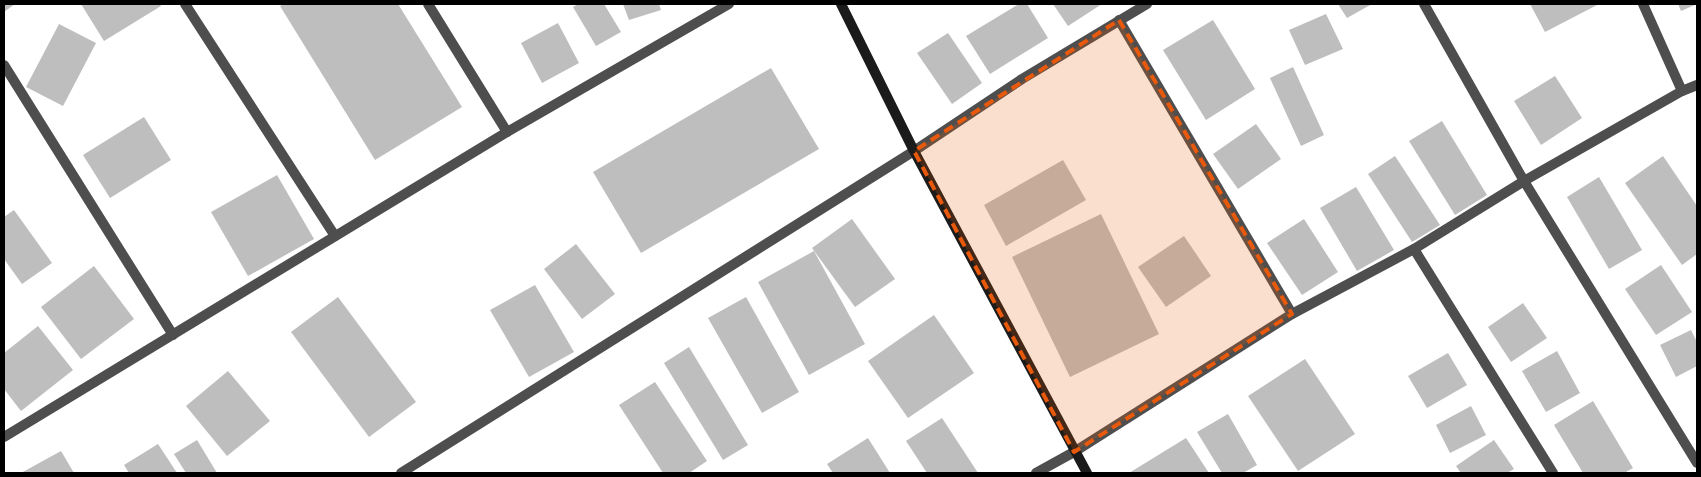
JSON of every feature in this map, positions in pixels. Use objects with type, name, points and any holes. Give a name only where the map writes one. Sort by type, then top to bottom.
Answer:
[{"type":"street","points":[[185,4],[335,236]]},
{"type":"street","points":[[428,4],[507,132]]},
{"type":"street","points":[[4,438],[507,132],[729,4]]},
{"type":"street","points":[[841,4],[914,151],[1074,452],[1087,473]]},
{"type":"street","points":[[401,473],[914,151],[1022,79],[1147,4]]},
{"type":"street","points":[[1424,4],[1524,181],[1697,464]]},
{"type":"street","points":[[1642,4],[1682,91]]},
{"type":"street","points":[[1119,20],[1292,314]]},
{"type":"street","points":[[4,65],[173,335]]},
{"type":"street","points":[[1036,473],[1074,452],[1292,314],[1414,249],[1524,181],[1697,84]]},
{"type":"street","points":[[1414,249],[1553,473]]},
{"type":"highlighted area","points":[[1119,20],[1292,314],[1074,452],[914,151]]},
{"type":"building","points":[[4,4],[15,4],[4,12]]},
{"type":"building","points":[[81,4],[160,4],[161,6],[104,41]]},
{"type":"building","points":[[284,4],[398,4],[462,107],[375,160],[280,6]]},
{"type":"building","points":[[578,4],[604,4],[621,32],[596,46],[573,7]]},
{"type":"building","points":[[623,4],[659,4],[661,10],[629,20]]},
{"type":"building","points":[[1019,4],[1027,4],[1048,38],[990,74],[966,36]]},
{"type":"building","points":[[1053,4],[1102,4],[1068,26]]},
{"type":"building","points":[[1338,4],[1372,4],[1347,18]]},
{"type":"building","points":[[1530,4],[1599,4],[1545,32]]},
{"type":"building","points":[[1678,4],[1697,4],[1681,11]]},
{"type":"building","points":[[1326,14],[1343,49],[1305,65],[1289,30]]},
{"type":"building","points":[[1213,20],[1255,89],[1206,120],[1163,50]]},
{"type":"building","points":[[558,23],[579,63],[542,83],[521,43]]},
{"type":"building","points":[[59,24],[96,43],[63,106],[26,87]]},
{"type":"building","points":[[948,33],[982,83],[952,104],[917,53]]},
{"type":"building","points":[[1293,67],[1324,135],[1301,146],[1270,78]]},
{"type":"building","points":[[771,68],[819,149],[641,253],[593,172]]},
{"type":"building","points":[[1555,76],[1582,118],[1541,145],[1514,101]]},
{"type":"building","points":[[144,117],[171,160],[110,198],[83,155]]},
{"type":"building","points":[[1442,121],[1487,195],[1455,215],[1409,141]]},
{"type":"building","points":[[1256,124],[1281,159],[1238,189],[1213,154]]},
{"type":"building","points":[[1395,156],[1440,225],[1412,242],[1368,174]]},
{"type":"building","points":[[1663,156],[1697,206],[1697,254],[1682,265],[1625,183]]},
{"type":"building","points":[[1063,160],[1086,200],[1006,246],[984,205]]},
{"type":"building","points":[[277,175],[314,239],[248,276],[211,212]]},
{"type":"building","points":[[1599,177],[1642,250],[1609,269],[1567,197]]},
{"type":"building","points":[[1356,187],[1394,250],[1357,271],[1320,208]]},
{"type":"building","points":[[14,210],[52,263],[22,284],[4,259],[4,217]]},
{"type":"building","points":[[1101,214],[1159,334],[1070,377],[1012,257]]},
{"type":"building","points":[[852,219],[895,279],[855,307],[812,248]]},
{"type":"building","points":[[1304,219],[1338,272],[1302,295],[1267,243]]},
{"type":"building","points":[[1184,236],[1211,276],[1166,307],[1138,267]]},
{"type":"building","points":[[576,244],[615,294],[582,319],[544,269]]},
{"type":"building","points":[[814,251],[865,344],[809,375],[758,282]]},
{"type":"building","points":[[1661,265],[1692,312],[1656,335],[1625,289]]},
{"type":"building","points":[[94,266],[134,319],[81,359],[41,307]]},
{"type":"building","points":[[535,285],[574,352],[529,377],[490,310]]},
{"type":"building","points":[[338,297],[416,402],[369,437],[291,332]]},
{"type":"building","points":[[746,297],[799,392],[762,413],[708,318]]},
{"type":"building","points":[[1523,303],[1547,338],[1511,362],[1488,327]]},
{"type":"building","points":[[934,315],[974,373],[908,418],[868,361]]},
{"type":"building","points":[[38,326],[73,370],[21,411],[4,389],[4,353]]},
{"type":"building","points":[[1691,330],[1697,342],[1697,366],[1676,377],[1660,345]]},
{"type":"building","points":[[689,347],[748,445],[723,460],[664,363]]},
{"type":"building","points":[[1557,351],[1580,393],[1546,412],[1522,371]]},
{"type":"building","points":[[1448,353],[1467,385],[1427,408],[1408,376]]},
{"type":"building","points":[[1305,359],[1355,434],[1298,471],[1248,396]]},
{"type":"building","points":[[228,371],[270,421],[227,456],[186,406]]},
{"type":"building","points":[[655,382],[707,461],[689,473],[663,473],[619,405]]},
{"type":"building","points":[[1593,401],[1633,468],[1624,473],[1583,473],[1554,425]]},
{"type":"building","points":[[1471,406],[1486,435],[1450,453],[1436,425]]},
{"type":"building","points":[[1228,414],[1257,465],[1243,473],[1222,473],[1197,432]]},
{"type":"building","points":[[942,418],[978,473],[927,473],[906,441]]},
{"type":"building","points":[[868,438],[890,473],[833,473],[827,464]]},
{"type":"building","points":[[1186,438],[1209,473],[1129,473]]},
{"type":"building","points":[[197,440],[217,473],[186,473],[174,454]]},
{"type":"building","points":[[1494,440],[1514,469],[1507,473],[1461,473],[1456,466]]},
{"type":"building","points":[[158,444],[177,473],[129,473],[124,465]]},
{"type":"building","points":[[61,451],[74,473],[21,473]]}]
